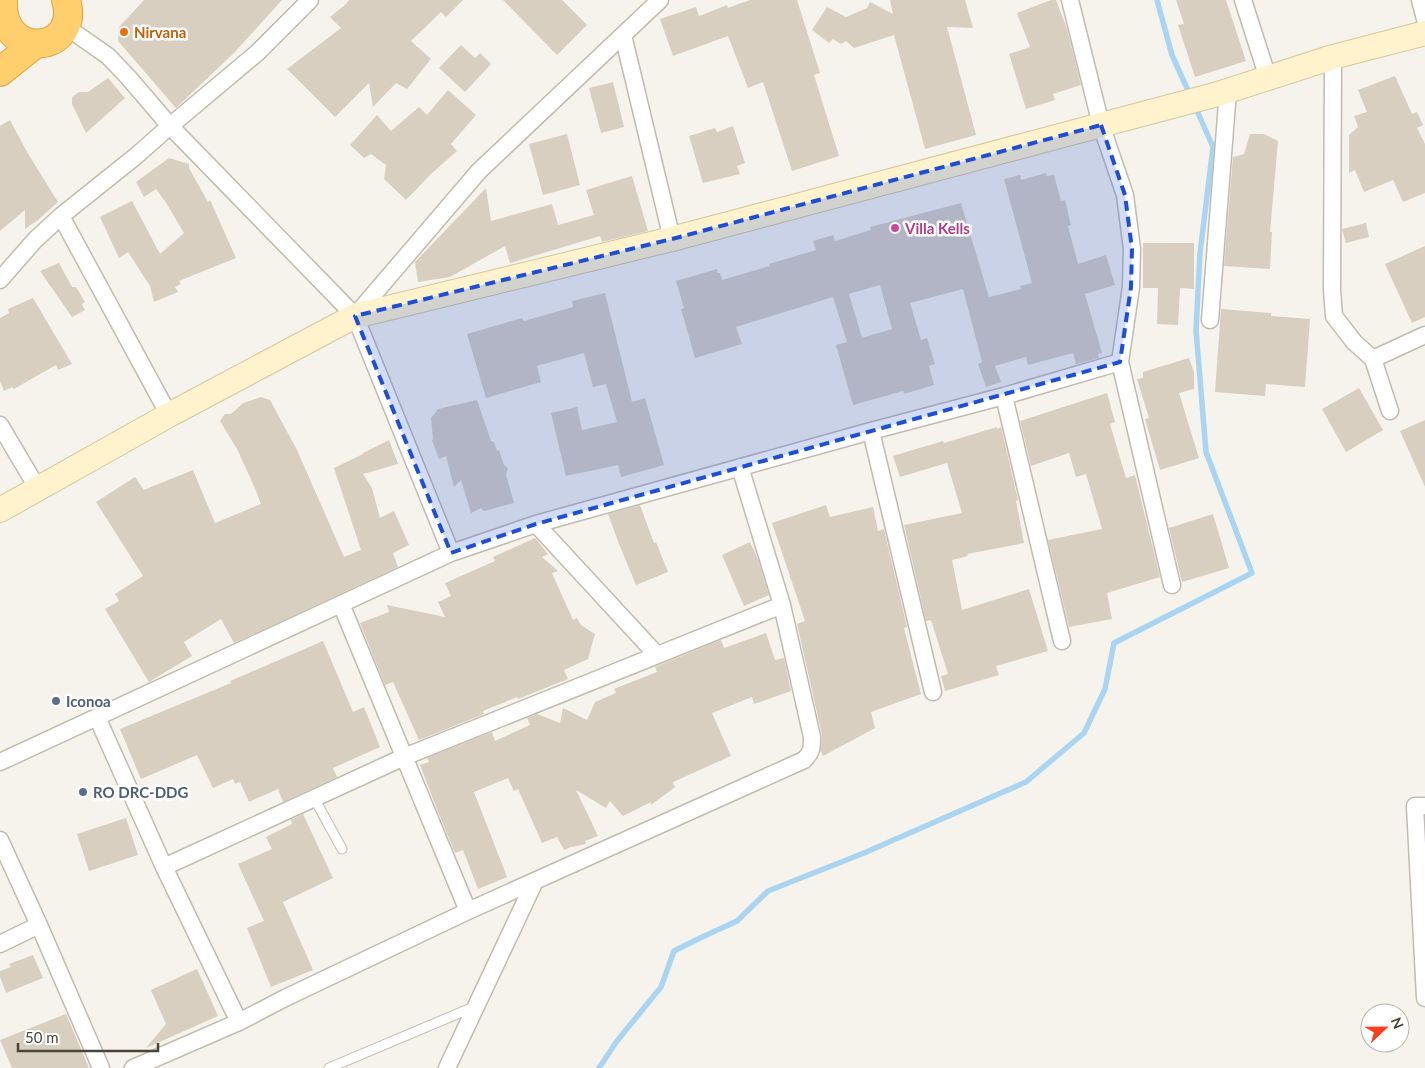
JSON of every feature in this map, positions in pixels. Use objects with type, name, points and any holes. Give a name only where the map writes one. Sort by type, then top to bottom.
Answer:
[{"type":"highway","points":[[2,8],[2,18],[9,32],[20,41],[35,44],[52,40],[59,34],[71,11]]},
{"type":"highway","points":[[0,72],[35,44]]},
{"type":"street","points":[[0,280],[35,240],[61,216],[136,156],[257,53],[310,0]]},
{"type":"street","points":[[356,316],[479,171],[660,0]]},
{"type":"street","points":[[1070,0],[1101,125],[1125,195],[1132,249],[1131,288],[1120,362],[1172,585]]},
{"type":"street","points":[[1243,0],[1268,78]]},
{"type":"street","points":[[1420,0],[1425,19]]},
{"type":"street","points":[[71,11],[170,126],[356,316],[451,553]]},
{"type":"street","points":[[0,510],[169,415],[356,316],[672,239],[1170,108],[1333,57],[1425,33]]},
{"type":"street","points":[[622,35],[672,239]]},
{"type":"street","points":[[1333,57],[1332,290],[1334,316],[1354,342],[1373,358],[1390,411]]},
{"type":"street","points":[[1210,320],[1223,92]]},
{"type":"street","points":[[61,216],[169,415]]},
{"type":"street","points":[[1373,358],[1425,335]]},
{"type":"street","points":[[0,762],[451,553],[536,524],[871,430],[1004,396],[1120,362]]},
{"type":"street","points":[[1004,396],[1062,641]]},
{"type":"street","points":[[0,425],[38,489]]},
{"type":"street","points":[[871,430],[933,692]]},
{"type":"street","points":[[134,1068],[239,1022],[468,911],[804,760],[811,754],[812,737],[782,605],[740,467]]},
{"type":"street","points":[[536,524],[657,655]]},
{"type":"street","points":[[341,604],[468,911]]},
{"type":"street","points":[[164,867],[404,756],[782,605]]},
{"type":"street","points":[[97,717],[164,867],[239,1022]]},
{"type":"street","points":[[1425,806],[1415,806],[1423,917],[1425,998]]},
{"type":"street","points":[[0,840],[101,1068]]},
{"type":"street","points":[[447,1068],[535,881]]},
{"type":"street","points":[[0,944],[39,925]]},
{"type":"lane","points":[[314,798],[342,848]]},
{"type":"lane","points":[[330,1068],[476,1006]]},
{"type":"highlighted area","points":[[1101,125],[1125,195],[1132,249],[1131,287],[1120,362],[536,524],[451,553],[355,316],[672,239]]},
{"type":"building","points":[[144,0],[282,0],[234,53],[176,108],[118,41],[119,27]]},
{"type":"building","points":[[349,0],[463,0],[446,17],[441,12],[411,41],[431,59],[407,89],[396,83],[373,107],[369,83],[335,117],[287,69],[341,28],[330,17]]},
{"type":"building","points":[[503,0],[562,0],[587,25],[557,55]]},
{"type":"building","points":[[750,0],[797,0],[820,73],[814,75],[839,156],[792,171],[763,82],[748,88],[728,36],[673,56],[660,19],[696,7],[699,16],[727,5],[728,8]]},
{"type":"building","points":[[890,0],[965,0],[973,28],[947,27],[976,135],[925,149],[894,35],[854,48],[846,41],[841,44],[833,39],[829,43],[812,30],[827,7],[846,17],[867,8],[870,2],[893,14]]},
{"type":"building","points":[[1051,0],[1056,0],[1067,29],[1081,85],[1053,94],[1055,100],[1026,109],[1009,54],[1030,47],[1017,13]]},
{"type":"building","points":[[1176,0],[1226,0],[1246,61],[1195,77],[1178,25],[1184,24]]},
{"type":"building","points":[[461,45],[475,58],[480,53],[491,64],[465,92],[439,68]]},
{"type":"building","points":[[1395,76],[1412,114],[1417,112],[1423,125],[1417,128],[1425,144],[1425,193],[1403,202],[1393,180],[1364,192],[1355,170],[1349,173],[1349,135],[1358,127],[1354,116],[1367,112],[1358,90]]},
{"type":"building","points":[[108,78],[125,98],[86,133],[72,104],[72,97],[79,92],[88,92]]},
{"type":"building","points":[[613,82],[624,127],[601,133],[589,88]]},
{"type":"building","points":[[448,90],[476,115],[451,144],[457,151],[406,200],[384,179],[386,165],[371,154],[364,158],[350,145],[377,115],[391,131],[419,107],[427,115]]},
{"type":"building","points":[[10,120],[58,202],[25,229],[25,210],[0,231],[0,126]]},
{"type":"building","points":[[733,126],[745,163],[737,166],[740,174],[703,183],[689,136],[715,128],[717,132]]},
{"type":"building","points":[[567,134],[580,185],[543,195],[529,144]]},
{"type":"building","points":[[1250,134],[1264,134],[1278,141],[1270,232],[1272,232],[1270,269],[1224,266],[1233,157],[1244,154]]},
{"type":"building","points":[[169,158],[189,164],[189,168],[208,202],[210,200],[236,258],[179,281],[181,284],[175,287],[178,292],[154,302],[150,286],[128,252],[119,258],[100,217],[132,201],[160,254],[184,233],[156,189],[144,197],[136,182]]},
{"type":"building","points":[[1046,173],[1047,176],[1054,175],[1061,201],[1065,200],[1071,225],[1068,226],[1078,264],[1106,255],[1115,285],[1085,294],[1102,353],[1098,354],[1099,358],[1076,364],[1073,353],[1028,365],[1026,357],[995,366],[1001,382],[986,387],[978,364],[982,362],[963,289],[910,303],[921,340],[927,338],[935,364],[929,366],[934,385],[904,394],[903,391],[853,405],[836,345],[847,342],[833,297],[736,327],[742,344],[695,358],[681,309],[684,308],[676,281],[717,269],[722,280],[816,250],[813,241],[833,235],[835,241],[871,230],[870,227],[961,203],[989,297],[1021,289],[1020,286],[1032,283],[1004,179],[1020,175],[1021,180]],"holes":[[[880,285],[892,329],[862,338],[849,294]]]},
{"type":"building","points":[[632,176],[648,231],[602,242],[600,236],[510,263],[505,246],[450,277],[418,282],[415,262],[486,188],[491,221],[552,204],[558,225],[594,215],[586,190]]},
{"type":"building","points":[[1366,223],[1369,237],[1346,243],[1342,229]]},
{"type":"building","points":[[1143,243],[1194,243],[1194,289],[1180,288],[1178,325],[1157,324],[1158,288],[1143,288]]},
{"type":"building","points":[[1425,246],[1425,317],[1412,323],[1385,264]]},
{"type":"building","points":[[59,263],[72,287],[76,287],[85,302],[82,304],[85,310],[72,317],[40,271]]},
{"type":"building","points":[[605,293],[632,402],[645,398],[664,465],[621,477],[618,465],[566,476],[551,413],[577,407],[582,430],[617,422],[606,384],[593,387],[584,353],[537,366],[541,382],[486,398],[467,334],[522,318],[524,321],[573,307],[572,301]]},
{"type":"building","points":[[33,298],[72,364],[58,370],[56,365],[14,389],[12,387],[4,391],[0,381],[0,318],[9,313],[8,309]]},
{"type":"building","points":[[1221,309],[1271,313],[1271,316],[1310,319],[1305,387],[1266,384],[1265,396],[1215,392]]},
{"type":"building","points":[[1189,358],[1194,372],[1194,389],[1179,393],[1199,458],[1160,470],[1145,419],[1149,418],[1137,379],[1143,378],[1143,372]]},
{"type":"building","points":[[1359,388],[1383,430],[1346,452],[1322,409]]},
{"type":"building","points":[[1107,393],[1115,422],[1110,424],[1126,478],[1135,475],[1160,577],[1107,593],[1112,619],[1069,627],[1048,540],[1102,529],[1086,474],[1076,477],[1069,453],[1031,466],[1020,421]]},
{"type":"building","points":[[261,397],[270,400],[297,450],[344,557],[361,550],[334,468],[389,440],[398,464],[363,474],[372,488],[380,518],[394,511],[409,545],[393,553],[398,567],[234,643],[221,619],[184,642],[192,656],[149,682],[105,609],[119,601],[115,594],[143,576],[96,502],[135,477],[144,490],[193,470],[215,523],[261,504],[237,449],[220,421],[225,414],[231,414],[243,403]]},
{"type":"building","points":[[477,400],[491,441],[494,442],[504,465],[508,468],[506,475],[514,503],[484,511],[481,508],[471,513],[461,480],[454,487],[446,456],[439,459],[432,440],[431,418],[438,409]]},
{"type":"building","points":[[1425,420],[1425,487],[1400,431]]},
{"type":"building","points":[[997,427],[997,429],[1001,427],[1018,500],[1016,501],[1024,543],[967,554],[968,556],[952,560],[962,610],[1029,589],[1048,651],[996,666],[999,675],[945,691],[941,676],[948,674],[931,620],[926,621],[904,525],[962,513],[947,463],[900,477],[893,456]]},
{"type":"building","points":[[640,505],[654,543],[656,542],[668,572],[636,585],[608,514]]},
{"type":"building","points":[[826,505],[830,517],[873,507],[878,531],[884,529],[907,627],[904,628],[921,694],[871,712],[875,728],[823,756],[821,751],[822,735],[797,624],[805,621],[772,523]]},
{"type":"building","points":[[1213,514],[1229,568],[1182,582],[1169,528]]},
{"type":"building","points":[[535,538],[548,554],[542,557],[558,571],[552,573],[573,620],[577,618],[581,625],[595,634],[588,659],[564,670],[568,679],[518,699],[517,697],[483,711],[484,714],[419,740],[393,682],[385,685],[360,623],[389,612],[387,605],[445,617],[438,602],[451,596],[445,583],[495,561],[493,557]]},
{"type":"building","points":[[750,542],[758,559],[769,595],[744,606],[722,555]]},
{"type":"building","points":[[766,633],[775,660],[784,658],[791,691],[754,704],[752,697],[712,713],[731,756],[673,782],[675,787],[651,805],[651,802],[623,816],[610,801],[606,808],[576,790],[598,836],[585,841],[586,844],[564,850],[557,837],[542,843],[518,789],[514,791],[508,778],[474,792],[507,877],[478,889],[463,850],[455,853],[438,812],[420,765],[429,762],[427,758],[492,732],[495,741],[530,725],[527,718],[537,714],[560,723],[563,708],[587,720],[595,702],[616,693],[614,689],[657,672],[655,667],[721,640],[724,648]]},
{"type":"building","points":[[323,641],[353,712],[364,707],[380,747],[333,768],[337,777],[283,802],[278,789],[249,802],[240,782],[235,784],[233,779],[213,788],[197,755],[141,779],[120,729],[231,683],[230,681]]},
{"type":"building","points":[[303,814],[333,878],[283,902],[313,970],[271,987],[247,928],[264,921],[238,864],[272,849],[266,837],[292,824],[291,820]]},
{"type":"building","points":[[126,818],[138,855],[89,871],[77,834]]},
{"type":"building","points":[[33,955],[43,978],[6,993],[0,977],[0,971],[11,967],[9,964]]},
{"type":"building","points":[[197,969],[218,1016],[146,1048],[166,1024],[151,990]]},
{"type":"building","points":[[66,1014],[89,1068],[12,1068],[0,1040]]},
{"type":"waterway","points":[[1157,0],[1172,55],[1190,95]]},
{"type":"waterway","points":[[599,1068],[617,1041],[661,987],[674,951],[737,921],[768,891],[864,853],[1026,782],[1084,733],[1105,689],[1114,643],[1252,573],[1206,452],[1196,330],[1200,253],[1213,147],[1195,106]]},
{"type":"place","name":"Nirvana","points":[[124,32]]},
{"type":"place","name":"Villa Kells","points":[[895,228]]},
{"type":"place","name":"Iconoa","points":[[56,701]]},
{"type":"place","name":"RO DRC-DDG","points":[[83,792]]}]
